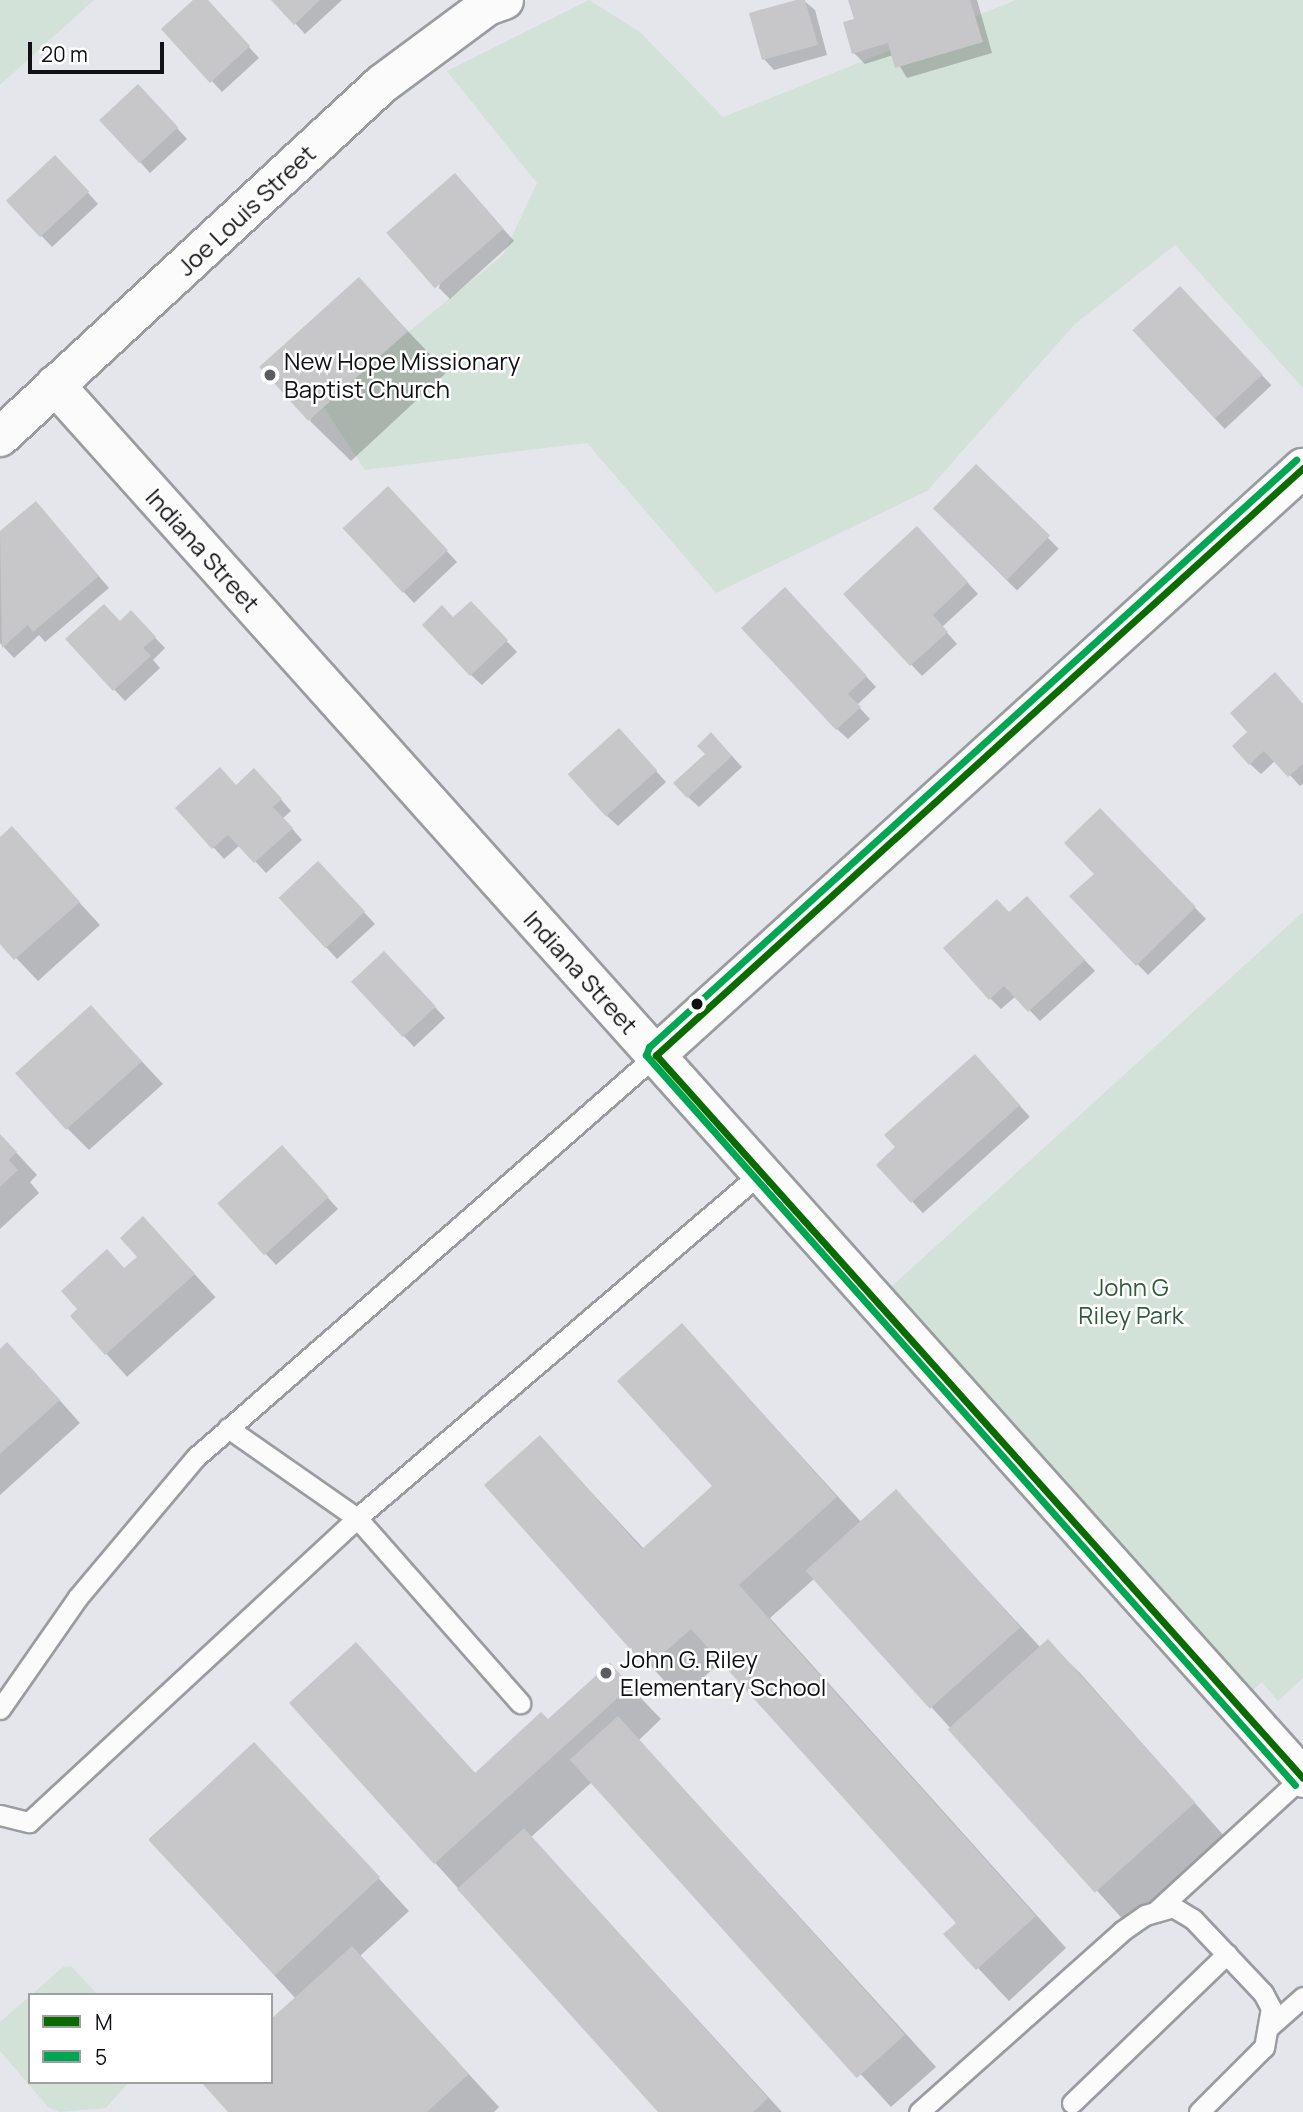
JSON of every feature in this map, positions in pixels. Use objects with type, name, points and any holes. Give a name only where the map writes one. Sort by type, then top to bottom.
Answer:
[{"type":"street","name":"Joe Louis Street","points":[[0,437],[382,84],[491,2]]},
{"type":"street","name":"Indiana Street","points":[[55,385],[1302,1778]]},
{"type":"street","points":[[656,1055],[1303,468]]},
{"type":"lane","points":[[0,1709],[78,1597],[196,1457],[656,1055]]},
{"type":"lane","points":[[0,1815],[29,1822],[357,1518],[762,1172]]},
{"type":"lane","points":[[228,1429],[357,1518],[520,1703]]},
{"type":"lane","points":[[919,2112],[1122,1931],[1157,1910],[1302,1778]]},
{"type":"lane","points":[[1157,1910],[1173,1907],[1184,1912],[1263,1993],[1271,2008],[1270,2026],[1255,2059],[1199,2112]]},
{"type":"lane","points":[[1072,2103],[1227,1954]]},
{"type":"lane","points":[[1270,2026],[1303,1997]]},
{"type":"green space","points":[[0,0],[94,0],[0,85]]},
{"type":"green space","points":[[589,0],[640,32],[723,117],[1016,0],[1303,0],[1303,388],[1175,245],[1075,324],[927,491],[716,593],[587,443],[365,470],[321,403],[503,255],[537,183],[447,71]]},
{"type":"green space","name":"John G Riley Park","points":[[1303,912],[1303,1678],[1278,1701],[1262,1682],[1246,1696],[891,1287]]},
{"type":"green space","points":[[71,1966],[96,1993],[33,1993],[63,1967]]},
{"type":"green space","points":[[28,1998],[28,2084],[0,2051],[0,2022]]},
{"type":"green space","points":[[28,2084],[127,2084],[106,2108],[59,2112],[48,2107]]},
{"type":"building","points":[[193,0],[208,0],[250,46],[210,83],[161,29]]},
{"type":"building","points":[[271,0],[320,0],[294,25]]},
{"type":"building","points":[[805,0],[818,45],[762,60],[749,13]]},
{"type":"building","points":[[848,0],[970,0],[983,42],[895,68],[888,43],[852,54],[843,22],[854,19]]},
{"type":"building","points":[[138,84],[178,127],[139,163],[99,120]]},
{"type":"building","points":[[55,155],[89,192],[40,237],[6,201]]},
{"type":"building","points":[[455,173],[504,229],[435,289],[386,233]]},
{"type":"building","points":[[359,277],[408,331],[308,421],[259,367]]},
{"type":"building","points":[[1180,286],[1263,374],[1215,419],[1132,330]]},
{"type":"building","points":[[976,464],[1050,536],[1007,580],[933,509]]},
{"type":"building","points":[[388,486],[448,550],[403,593],[343,528]]},
{"type":"building","points":[[36,501],[99,576],[33,632],[28,625],[2,648],[0,531]]},
{"type":"building","points":[[917,526],[968,582],[933,615],[948,632],[910,666],[843,594]]},
{"type":"building","points":[[785,587],[867,676],[848,694],[861,707],[836,730],[741,628]]},
{"type":"building","points":[[471,601],[508,640],[470,676],[422,625],[442,605],[453,617]]},
{"type":"building","points":[[104,604],[120,621],[131,610],[156,637],[143,648],[151,656],[113,691],[65,639]]},
{"type":"building","points":[[1275,672],[1303,704],[1303,764],[1288,777],[1264,751],[1249,765],[1232,746],[1247,732],[1230,713]]},
{"type":"building","points":[[619,728],[657,770],[606,817],[568,774]]},
{"type":"building","points":[[711,732],[732,756],[687,798],[673,783],[705,754],[697,746]]},
{"type":"building","points":[[220,767],[236,785],[254,768],[282,799],[273,807],[293,828],[254,863],[228,835],[212,849],[175,808]]},
{"type":"building","points":[[1100,808],[1196,907],[1136,966],[1069,896],[1094,874],[1064,843]]},
{"type":"building","points":[[12,826],[80,902],[14,960],[0,944],[0,837]]},
{"type":"building","points":[[318,861],[365,911],[326,948],[279,898]]},
{"type":"building","points":[[1027,896],[1085,960],[1028,1012],[1004,986],[989,1000],[943,948],[997,899],[1009,912]]},
{"type":"building","points":[[384,951],[436,1007],[403,1037],[351,982]]},
{"type":"building","points":[[91,1005],[142,1061],[66,1130],[15,1073]]},
{"type":"building","points":[[975,1054],[1020,1105],[911,1203],[876,1165],[895,1147],[884,1135]]},
{"type":"building","points":[[0,1134],[17,1152],[9,1160],[18,1170],[0,1187]]},
{"type":"building","points":[[282,1145],[329,1197],[264,1255],[217,1203]]},
{"type":"building","points":[[143,1216],[195,1274],[105,1355],[70,1316],[77,1309],[61,1291],[107,1249],[124,1268],[137,1257],[120,1238]]},
{"type":"building","points":[[682,1323],[837,1497],[739,1585],[1036,1916],[976,1970],[943,1934],[956,1923],[691,1629],[647,1668],[484,1485],[540,1435],[642,1549],[712,1486],[617,1381]]},
{"type":"building","points":[[7,1342],[60,1400],[0,1454],[0,1349]]},
{"type":"building","points":[[896,1489],[1020,1627],[930,1709],[805,1571]]},
{"type":"building","points":[[1048,1639],[1195,1802],[1095,1893],[948,1729]]},
{"type":"building","points":[[356,1642],[475,1773],[541,1712],[548,1719],[610,1663],[631,1686],[434,1864],[289,1703]]},
{"type":"building","points":[[618,1716],[905,2035],[857,2078],[570,1759]]},
{"type":"building","points":[[254,1742],[380,1877],[275,1976],[149,1840]]},
{"type":"building","points":[[524,1828],[768,2098],[753,2112],[658,2112],[457,1889]]},
{"type":"building","points":[[352,1946],[469,2074],[427,2112],[228,2112],[203,2084],[273,2084],[273,2017]]},
{"type":"transit line","name":"5","points":[[1295,1785],[646,1055],[649,1047],[1296,460]]},
{"type":"transit line","name":"M","points":[[1303,468],[656,1055],[1303,1778]]},
{"type":"place","name":"New Hope Missionary Baptist Church","points":[[270,375]]},
{"type":"place","name":"John G. Riley Elementary School","points":[[606,1673]]}]
